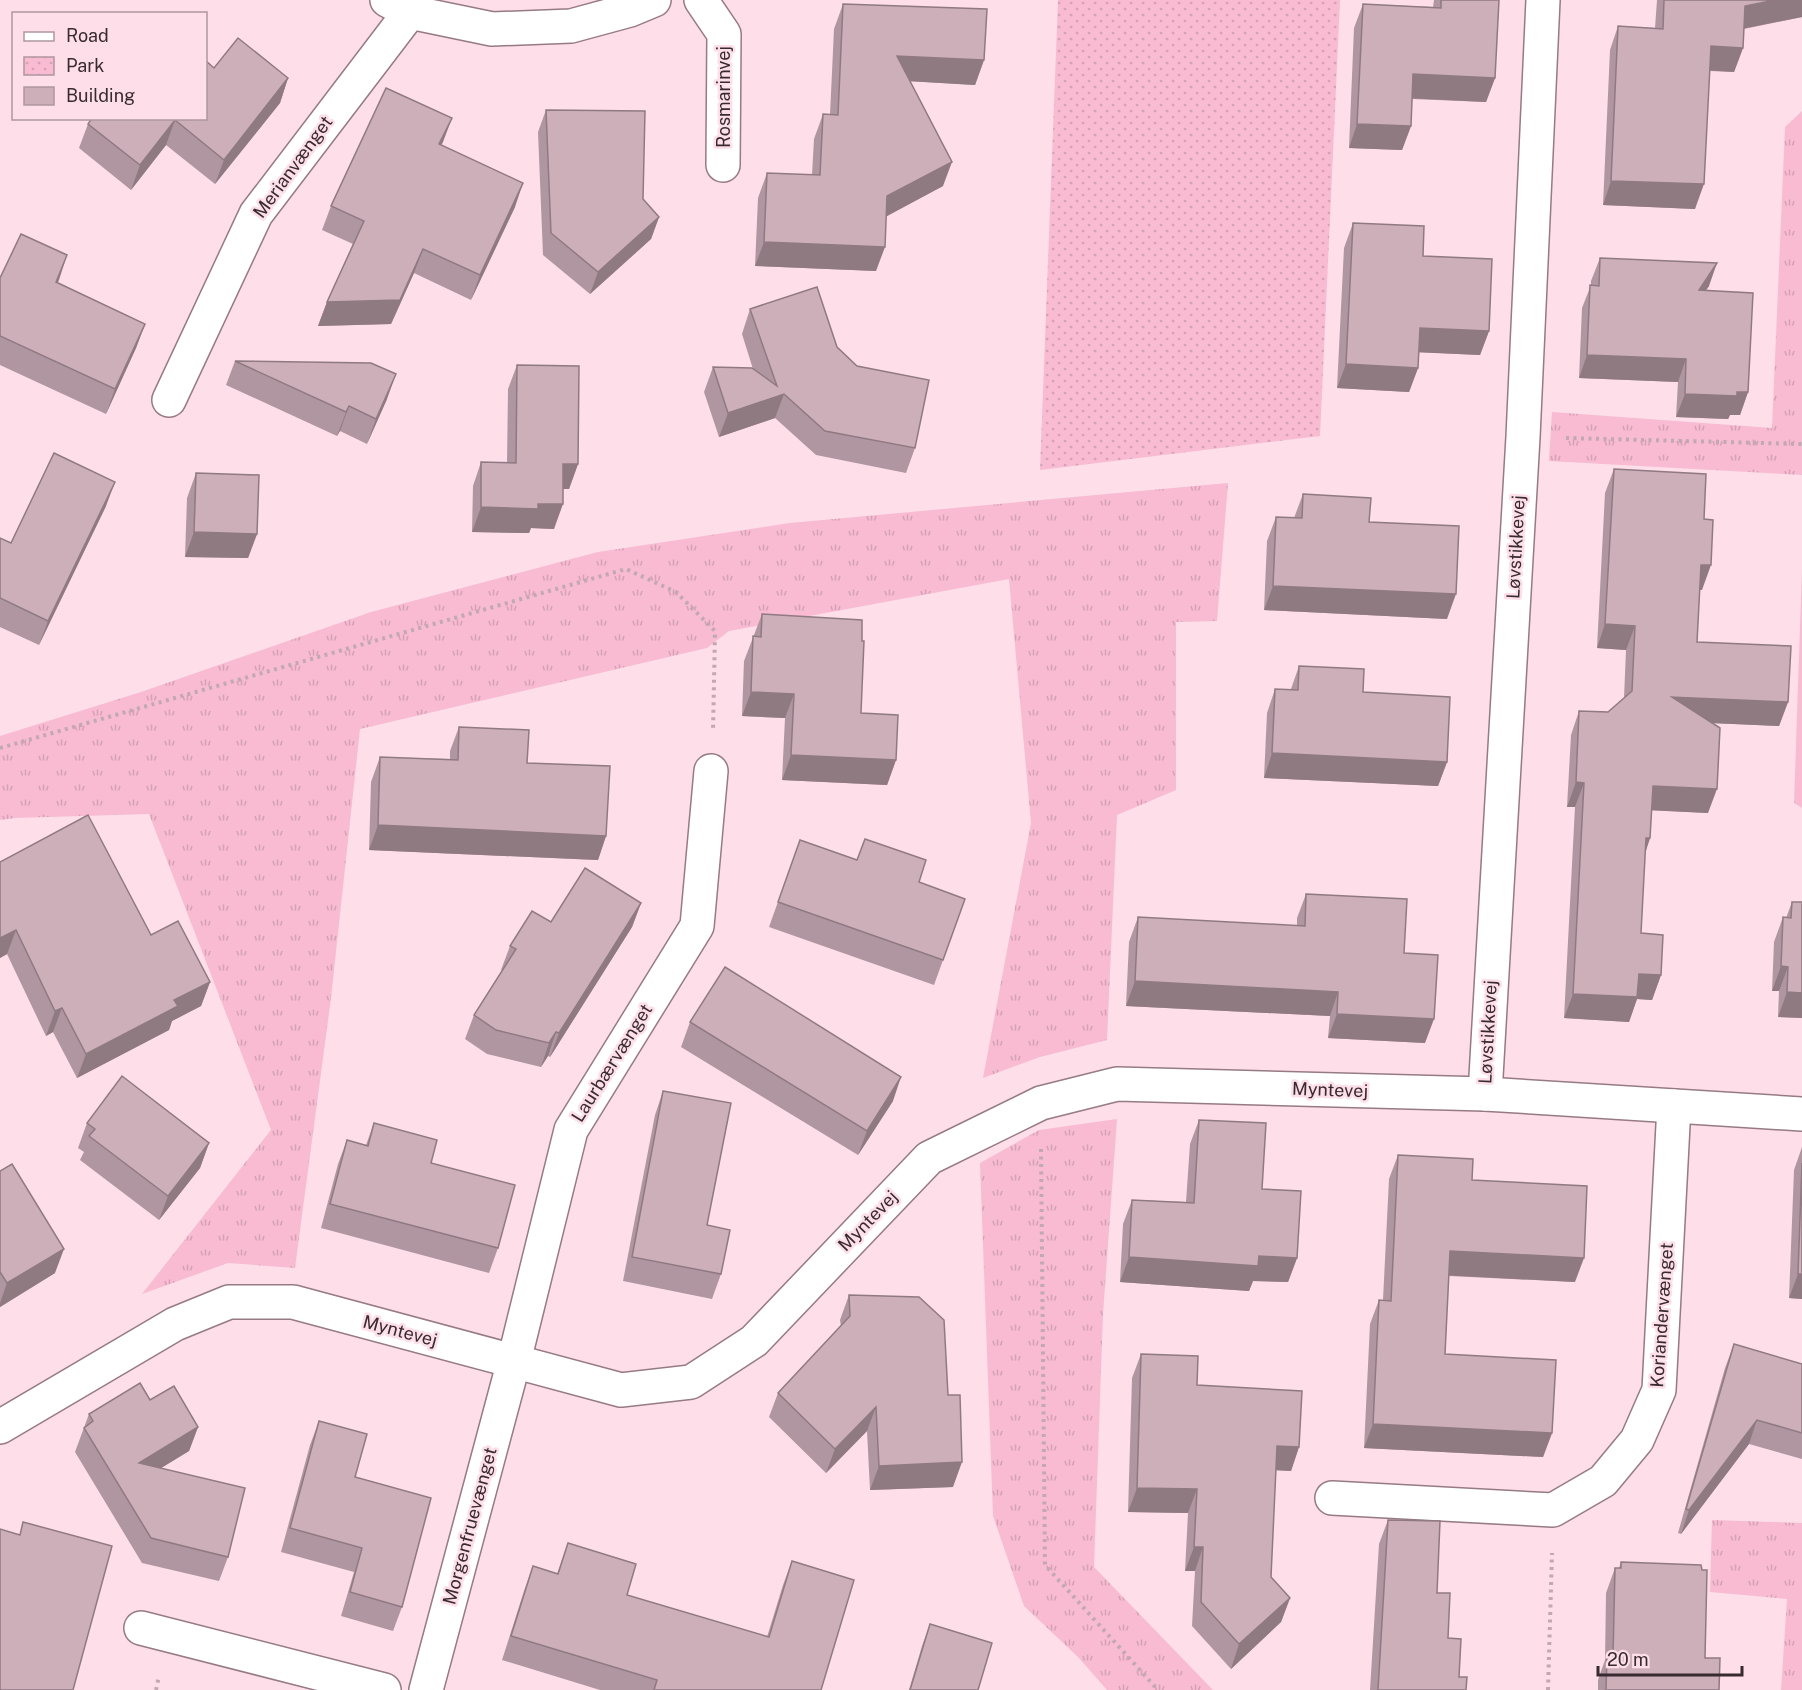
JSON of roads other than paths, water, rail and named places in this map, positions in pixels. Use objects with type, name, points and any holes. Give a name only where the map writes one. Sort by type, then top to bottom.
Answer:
[{"type":"street","points":[[399,6],[492,29],[571,26],[630,10],[654,0]]},
{"type":"street","name":"Rosmarinvej","points":[[701,0],[724,34],[723,165]]},
{"type":"street","name":"Løvstikkevej","points":[[1485,1094],[1523,437],[1542,0]]},
{"type":"street","name":"Merianvænget","points":[[169,400],[256,214],[399,6]]},
{"type":"street","name":"Laurbærvænget","points":[[514,1361],[571,1130],[697,926],[711,771]]},
{"type":"street","name":"Myntevej","points":[[0,1427],[175,1324],[229,1302],[293,1302],[621,1390],[691,1382],[754,1341],[929,1158],[1041,1103],[1117,1084],[1485,1094],[1802,1114]]},
{"type":"street","name":"Koriandervænget","points":[[1332,1498],[1553,1510],[1603,1481],[1637,1440],[1659,1390],[1674,1106]]},
{"type":"street","name":"Morgenfruevænget","points":[[426,1690],[514,1361]]},
{"type":"street","points":[[141,1628],[384,1690]]}]
